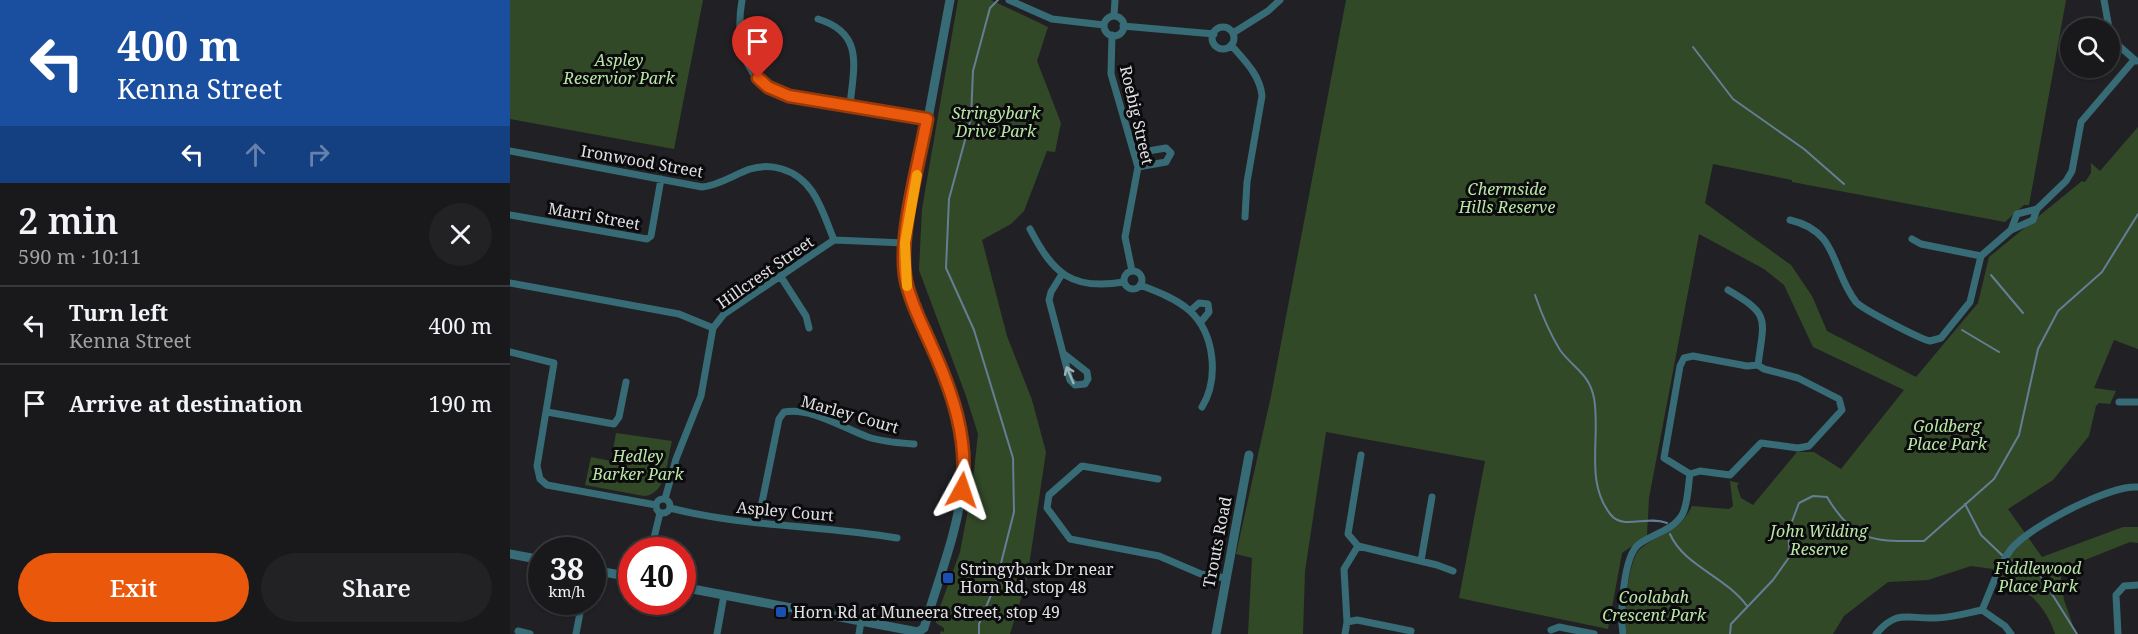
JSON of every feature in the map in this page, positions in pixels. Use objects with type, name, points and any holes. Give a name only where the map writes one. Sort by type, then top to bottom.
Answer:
[{"type":"street","points":[[742,0],[738,19],[739,42],[746,60],[764,84],[789,96],[927,119]]},
{"type":"street","points":[[696,590],[922,631],[950,550],[965,464],[963,441],[945,378],[910,297],[904,264],[905,243],[950,0]]},
{"type":"street","points":[[1010,0],[1052,19],[1104,25]]},
{"type":"street","points":[[1114,16],[1115,0]]},
{"type":"street","points":[[1214,34],[1216,46],[1225,49],[1231,45],[1233,33],[1268,11],[1280,0]]},
{"type":"street","points":[[2104,0],[2107,18]]},
{"type":"street","points":[[1114,16],[1121,19],[1123,26],[1121,32],[1112,35],[1105,31],[1104,25],[1108,18],[1114,16]]},
{"type":"street","points":[[818,19],[839,28],[853,48],[855,64],[850,105]]},
{"type":"street","points":[[1123,26],[1214,34],[1222,27],[1233,33]]},
{"type":"street","name":"Roebig Street","points":[[1112,35],[1111,74],[1136,153],[1138,167],[1125,237],[1132,271],[1140,275],[1140,285]]},
{"type":"street","points":[[1231,45],[1252,69],[1261,86],[1263,96],[1246,182],[1245,217]]},
{"type":"street","points":[[1790,220],[1803,223],[1827,241],[1856,303],[1924,340],[1941,338],[1970,302],[1981,256],[2011,230],[2033,220],[2037,209],[2066,181],[2072,171],[2081,122],[2136,61],[2120,47]]},
{"type":"street","points":[[1136,153],[1163,148],[1171,153],[1171,157],[1166,162],[1138,167]]},
{"type":"street","name":"Ironwood Street","points":[[510,151],[702,187],[719,184],[760,167],[787,171],[797,174],[810,186],[834,240]]},
{"type":"street","name":"Marri Street","points":[[510,215],[647,239],[651,236],[661,179]]},
{"type":"street","points":[[2011,230],[2017,214],[2037,209]]},
{"type":"street","points":[[1030,229],[1047,260],[1062,274],[1097,283],[1124,282],[1132,289],[1140,285],[1190,311],[1200,322],[1210,347],[1212,369],[1210,390],[1202,407]]},
{"type":"street","points":[[1912,239],[1921,244],[1981,256]]},
{"type":"street","name":"Hillcrest Street","points":[[665,499],[675,459],[701,396],[713,328],[724,314],[834,240],[905,243]]},
{"type":"street","points":[[1124,282],[1125,276],[1132,271]]},
{"type":"street","points":[[1062,274],[1049,300],[1072,383],[1078,386],[1085,384],[1088,379],[1087,372],[1064,354]]},
{"type":"street","points":[[781,277],[806,316],[809,328]]},
{"type":"street","points":[[510,282],[679,314],[713,328]]},
{"type":"street","points":[[1728,290],[1756,307],[1761,316],[1758,365]]},
{"type":"street","points":[[1190,311],[1199,303],[1208,304],[1209,312],[1200,322]]},
{"type":"street","points":[[510,352],[554,363],[537,466],[540,479],[547,485],[656,505]]},
{"type":"street","points":[[1693,356],[1747,366],[1758,365],[1764,369],[1798,378],[1834,395],[1842,403],[1842,410],[1809,446],[1798,448],[1761,443],[1730,475],[1700,471],[1690,474],[1664,458],[1684,358],[1693,356]]},
{"type":"street","points":[[547,412],[614,424],[619,417],[626,382]]},
{"type":"street","points":[[2119,402],[2138,402]]},
{"type":"street","name":"Marley Court","points":[[759,522],[779,419],[784,412],[797,411],[870,437],[914,444]]},
{"type":"street","name":"Trouts Road","points":[[1216,634],[1249,455]]},
{"type":"street","points":[[1361,455],[1348,534],[1358,546],[1453,571]]},
{"type":"street","points":[[1158,479],[1082,466],[1048,495],[1047,508],[1070,539],[1159,556],[1201,574],[1226,578]]},
{"type":"street","points":[[1623,634],[1621,610],[1632,552],[1639,544],[1666,530],[1682,514],[1690,474]]},
{"type":"street","points":[[1982,610],[2000,567],[2025,535],[2097,496],[2110,491],[2138,487]]},
{"type":"street","points":[[1420,561],[1432,497]]},
{"type":"street","points":[[656,505],[660,500],[665,499],[670,504],[666,513],[660,513]]},
{"type":"street","points":[[654,537],[660,513],[656,505]]},
{"type":"street","name":"Aspley Court","points":[[670,508],[720,518],[858,531],[897,538]]},
{"type":"street","points":[[1345,634],[1347,622],[1344,569],[1358,546]]},
{"type":"street","points":[[510,554],[528,557]]},
{"type":"street","points":[[2118,634],[2116,595],[2124,586],[2138,585]]},
{"type":"street","points":[[717,634],[724,595]]},
{"type":"street","points":[[1875,634],[1895,617],[1906,615],[1935,618],[1982,610],[2005,626],[2011,634]]},
{"type":"street","points":[[576,634],[580,615]]},
{"type":"street","points":[[1347,622],[1357,620],[1411,631]]},
{"type":"street","points":[[859,634],[861,621]]},
{"type":"street","points":[[1551,630],[1559,627],[1594,634]]},
{"type":"street","points":[[518,631],[530,634]]},
{"type":"green space","name":"Aspley Reservior Park","points":[[510,0],[703,0],[674,149],[510,119]]},
{"type":"green space","name":"Stringybark Drive Park","points":[[958,0],[991,0],[1048,27],[1037,61],[1061,123],[1055,152],[1047,151],[1024,211],[1011,224],[982,240],[1007,336],[1032,400],[1046,452],[1027,579],[1010,634],[940,634],[941,631],[944,632],[944,628],[936,623],[960,552],[972,489],[978,434],[919,270],[922,209]]},
{"type":"green space","name":"Chermside Hills Reserve","points":[[1346,0],[2066,0],[2063,18],[2060,18],[2060,33],[2029,205],[2024,205],[2005,222],[1792,182],[1792,180],[1713,164],[1705,203],[1791,265],[1812,296],[1827,331],[1916,377],[1978,303],[1989,257],[2082,181],[2085,182],[2091,173],[2091,163],[2100,171],[2138,127],[2138,349],[2114,340],[2094,388],[2116,391],[2110,404],[2099,403],[2096,406],[2089,436],[2053,480],[2008,509],[2042,557],[2123,527],[2138,527],[2138,543],[2130,542],[2060,570],[2064,600],[2076,634],[2055,634],[2046,614],[2032,597],[2007,582],[1993,569],[1971,566],[1928,580],[1888,582],[1844,616],[1833,634],[1627,634],[1625,616],[1627,590],[1632,565],[1640,549],[1669,532],[1681,522],[1692,506],[1729,509],[1733,506],[1730,481],[1739,483],[1737,486],[1741,498],[1753,505],[1797,452],[1814,452],[1841,469],[1904,390],[1813,347],[1784,285],[1764,269],[1699,234],[1649,498],[1647,536],[1622,553],[1608,629],[1459,598],[1485,461],[1326,432],[1305,571],[1303,634],[1248,634],[1252,558],[1236,554],[1271,396]]},
{"type":"green space","name":"Hedley Barker Park","points":[[616,433],[672,441],[662,483],[652,494],[644,496],[585,485],[591,457],[611,461]]},
{"type":"waterway","points":[[979,634],[979,624],[996,583],[1014,512],[1013,458],[974,330],[946,268],[949,199],[971,118],[973,71],[990,8],[998,0]]},
{"type":"waterway","points":[[1693,47],[1733,99],[1804,149],[1844,184]]},
{"type":"waterway","points":[[1730,634],[1731,624],[1773,580],[1790,556],[1788,532],[1799,503],[1813,496],[1827,497],[1847,524],[1868,537],[1892,541],[1924,541],[1994,479],[2019,435],[2038,349],[2058,311],[2102,272],[2138,214]]},
{"type":"waterway","points":[[1991,275],[2023,313]]},
{"type":"waterway","points":[[1535,295],[1552,337],[1592,389],[1596,413],[1596,474],[1603,502],[1611,515],[1622,521],[1652,520],[1667,523]]},
{"type":"waterway","points":[[1962,330],[1999,352]]},
{"type":"waterway","points":[[1965,504],[1981,535],[2003,556]]},
{"type":"waterway","points":[[1670,534],[1685,555],[1728,587],[1747,606]]},
{"type":"waterway","points":[[2008,559],[2040,575],[2077,634]]},
{"type":"slow traffic","points":[[907,286],[904,264],[905,243],[917,175]]},
{"type":"place","name":"Stringybark Dr near Horn Rd, stop 48","points":[[948,578]]},
{"type":"place","name":"Horn Rd at Muneera Street, stop 49","points":[[781,612]]},
{"type":"route","points":[[758,78],[775,92],[796,98],[927,119],[905,243],[904,264],[910,297],[945,378],[963,441],[965,464],[962,490]]},
{"type":"park label","name":"Goldberg Place Park","points":[[1947,435]]},
{"type":"park label","name":"John Wilding Reserve","points":[[1819,540]]},
{"type":"park label","name":"Fiddlewood Place Park","points":[[2038,577]]},
{"type":"park label","name":"Coolabah Crescent Park","points":[[1654,606]]}]
